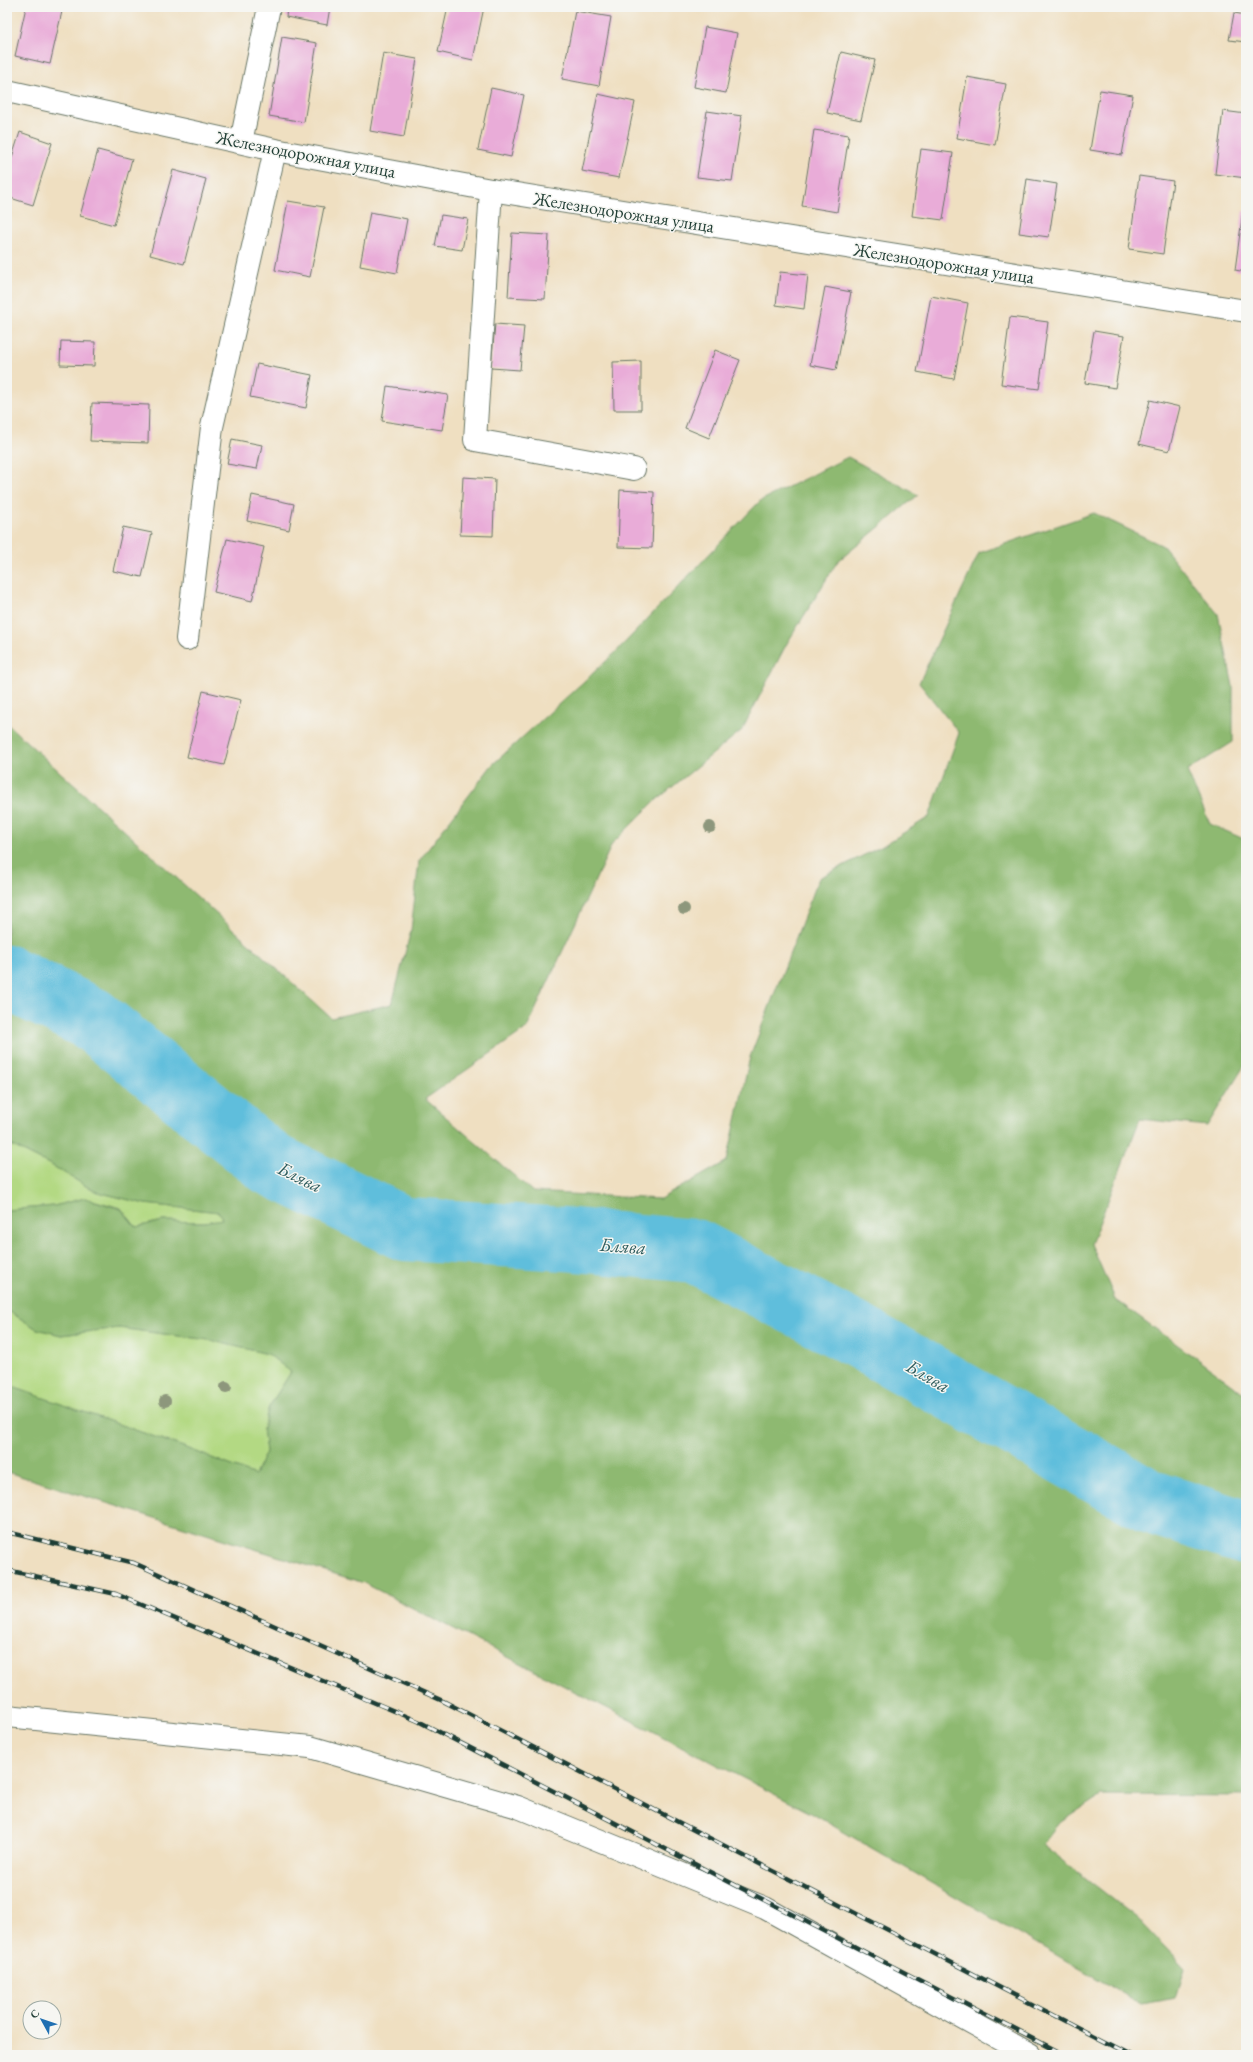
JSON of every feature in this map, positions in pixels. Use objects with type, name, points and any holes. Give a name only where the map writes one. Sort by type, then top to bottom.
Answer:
[{"type":"street","points":[[241,142],[269,7]]},
{"type":"street","name":"Железнодорожная улица","points":[[7,91],[275,150],[491,190],[1246,312]]},
{"type":"street","points":[[187,640],[212,427],[275,150]]},
{"type":"street","points":[[491,190],[476,440],[634,469]]},
{"type":"street","points":[[7,1716],[310,1747],[518,1807],[765,1908],[1030,2055]]},
{"type":"green space","points":[[848,457],[918,495],[837,562],[786,645],[742,730],[654,802],[612,844],[527,1028],[425,1099],[533,1192],[660,1199],[727,1161],[750,1057],[819,878],[884,845],[929,817],[959,733],[919,683],[979,553],[1094,513],[1163,546],[1218,614],[1233,686],[1233,742],[1187,771],[1210,824],[1246,840],[1246,1063],[1207,1126],[1140,1119],[1091,1244],[1115,1299],[1246,1395],[1246,1796],[1101,1795],[1058,1824],[1042,1844],[1137,1918],[1185,1968],[1176,1998],[1141,2004],[811,1813],[364,1583],[7,1472],[7,1385],[189,1449],[255,1475],[266,1452],[263,1428],[269,1407],[291,1372],[268,1354],[209,1340],[119,1328],[61,1335],[37,1329],[7,1310],[7,1210],[54,1206],[85,1198],[121,1209],[136,1227],[163,1221],[204,1222],[222,1219],[219,1212],[145,1204],[94,1191],[53,1166],[7,1143],[7,724],[331,1018],[392,1004],[411,930],[419,861],[492,765],[615,653],[760,501]]},
{"type":"green space","points":[[7,1143],[53,1166],[94,1191],[145,1204],[220,1212],[222,1220],[204,1222],[163,1221],[136,1227],[121,1208],[85,1198],[54,1206],[7,1210]]},
{"type":"green space","points":[[7,1310],[37,1329],[61,1335],[119,1328],[209,1340],[268,1354],[291,1372],[269,1407],[263,1428],[266,1452],[255,1475],[189,1449],[7,1385]]},
{"type":"building","points":[[26,7],[63,7],[50,64],[15,56]]},
{"type":"building","points":[[287,7],[330,7],[327,25],[286,17]]},
{"type":"building","points":[[448,7],[484,7],[473,60],[438,52]]},
{"type":"building","points":[[575,11],[611,17],[599,86],[562,79]]},
{"type":"building","points":[[1234,13],[1246,15],[1246,42],[1229,40]]},
{"type":"building","points":[[705,27],[737,33],[726,93],[694,87]]},
{"type":"building","points":[[282,37],[317,43],[304,122],[269,116]]},
{"type":"building","points":[[841,52],[875,60],[861,120],[827,113]]},
{"type":"building","points":[[383,53],[417,59],[404,137],[370,131]]},
{"type":"building","points":[[967,77],[1006,84],[995,145],[957,138]]},
{"type":"building","points":[[491,88],[524,95],[511,157],[478,150]]},
{"type":"building","points":[[1100,90],[1133,95],[1122,155],[1090,150]]},
{"type":"building","points":[[598,94],[635,102],[619,178],[582,171]]},
{"type":"building","points":[[707,111],[742,116],[732,181],[697,177]]},
{"type":"building","points":[[1223,111],[1246,114],[1246,178],[1215,174]]},
{"type":"building","points":[[814,130],[849,135],[837,212],[802,206]]},
{"type":"building","points":[[20,132],[52,143],[33,205],[7,197],[7,173]]},
{"type":"building","points":[[921,149],[953,153],[943,220],[912,216]]},
{"type":"building","points":[[98,150],[132,159],[114,225],[80,216]]},
{"type":"building","points":[[173,170],[206,179],[184,264],[150,255]]},
{"type":"building","points":[[1139,176],[1173,181],[1163,254],[1129,249]]},
{"type":"building","points":[[1027,179],[1057,184],[1049,237],[1019,233]]},
{"type":"building","points":[[288,201],[324,207],[310,277],[275,270]]},
{"type":"building","points":[[1243,211],[1246,212],[1246,272],[1235,270]]},
{"type":"building","points":[[370,212],[407,219],[397,273],[360,266]]},
{"type":"building","points":[[441,215],[468,219],[462,250],[435,246]]},
{"type":"building","points":[[512,233],[549,235],[545,299],[508,297]]},
{"type":"building","points":[[780,272],[808,275],[804,309],[776,305]]},
{"type":"building","points":[[825,287],[851,292],[836,370],[810,365]]},
{"type":"building","points":[[931,296],[968,303],[954,379],[917,372]]},
{"type":"building","points":[[1010,317],[1048,322],[1039,389],[1001,384]]},
{"type":"building","points":[[495,324],[524,326],[520,370],[491,368]]},
{"type":"building","points":[[1094,331],[1124,336],[1115,388],[1085,383]]},
{"type":"building","points":[[61,341],[95,342],[94,366],[60,365]]},
{"type":"building","points":[[715,350],[740,360],[709,438],[685,428]]},
{"type":"building","points":[[641,361],[641,410],[614,410],[613,362]]},
{"type":"building","points":[[257,364],[312,375],[306,408],[250,397]]},
{"type":"building","points":[[387,386],[448,395],[442,430],[382,421]]},
{"type":"building","points":[[1150,400],[1180,407],[1169,451],[1139,444]]},
{"type":"building","points":[[92,403],[149,405],[148,443],[90,441]]},
{"type":"building","points":[[232,439],[262,445],[257,469],[227,464]]},
{"type":"building","points":[[463,477],[495,479],[493,536],[460,535]]},
{"type":"building","points":[[620,490],[654,492],[652,548],[618,547]]},
{"type":"building","points":[[252,495],[294,504],[289,530],[247,521]]},
{"type":"building","points":[[123,527],[152,533],[142,577],[113,571]]},
{"type":"building","points":[[227,539],[264,547],[252,601],[214,592]]},
{"type":"building","points":[[203,691],[241,700],[224,765],[187,757]]},
{"type":"waterway","name":"Блява","points":[[7,977],[92,1019],[271,1164],[405,1229],[564,1239],[695,1251],[860,1337],[1151,1502],[1246,1533]]},
{"type":"railway","points":[[7,1532],[134,1563],[443,1701],[1131,2055]]},
{"type":"railway","points":[[7,1570],[116,1594],[418,1721],[1064,2055]]}]
